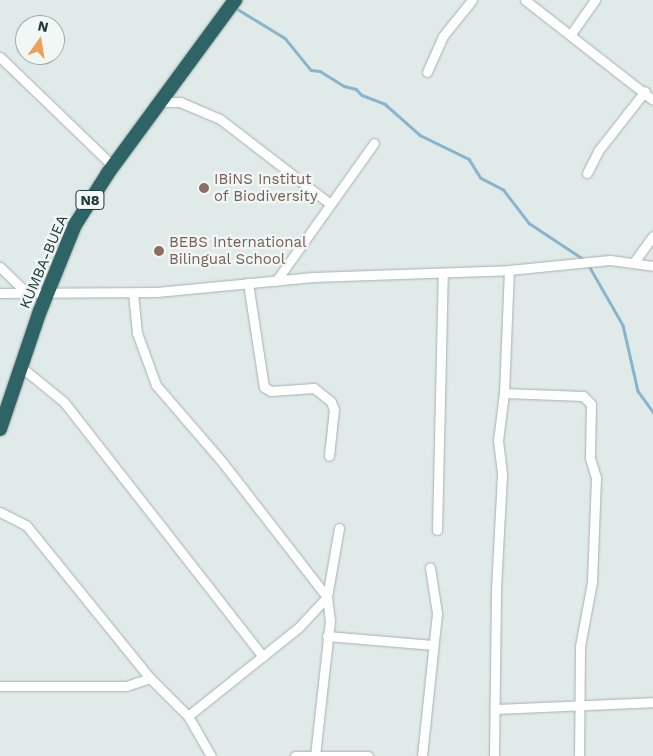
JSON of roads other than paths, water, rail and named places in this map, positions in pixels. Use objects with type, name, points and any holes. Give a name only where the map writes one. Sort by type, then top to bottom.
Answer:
[{"type":"highway","name":"KUMBA-BUEA","points":[[0,429],[48,290],[75,225],[113,166],[158,102],[235,0]]},
{"type":"street","points":[[427,72],[443,36],[472,0]]},
{"type":"street","points":[[524,0],[645,91],[653,100]]},
{"type":"street","points":[[571,34],[595,0]]},
{"type":"street","points":[[0,58],[113,166]]},
{"type":"street","points":[[587,173],[598,151],[645,91]]},
{"type":"street","points":[[158,102],[180,102],[220,119],[329,203]]},
{"type":"street","points":[[276,281],[329,203],[374,143]]},
{"type":"street","points":[[634,262],[653,236]]},
{"type":"street","points":[[0,293],[48,290],[133,293],[276,281],[582,265],[610,260],[653,266]]},
{"type":"street","points":[[0,267],[26,292]]},
{"type":"street","points":[[494,756],[496,589],[502,473],[497,447],[504,393],[509,270]]},
{"type":"street","points":[[437,530],[443,273]]},
{"type":"street","points":[[248,283],[264,387],[271,391],[314,388],[331,402],[334,409],[329,456]]},
{"type":"street","points":[[133,293],[137,333],[156,386],[223,463],[327,597]]},
{"type":"street","points":[[21,367],[64,402],[263,657]]},
{"type":"street","points":[[504,393],[583,396],[592,404],[590,458],[596,478],[592,582],[580,646],[581,705],[579,756]]},
{"type":"street","points":[[0,512],[26,525],[150,678],[188,716],[211,756]]},
{"type":"street","points":[[315,755],[330,620],[327,597],[340,528]]},
{"type":"street","points":[[422,756],[437,613],[430,568]]},
{"type":"street","points":[[188,716],[263,657],[327,597]]},
{"type":"street","points":[[327,636],[433,645]]},
{"type":"street","points":[[0,686],[126,686],[150,678]]},
{"type":"street","points":[[495,709],[653,702]]},
{"type":"street","points":[[295,756],[368,756]]},
{"type":"waterway","points":[[236,8],[285,38],[311,70],[320,71],[344,86],[356,89],[362,95],[385,104],[420,135],[469,159],[481,178],[503,189],[529,223],[585,260]]},
{"type":"waterway","points":[[588,264],[623,325],[638,391],[653,412]]},
{"type":"place","name":"IBiNS Institut of Biodiversity","points":[[204,188]]},
{"type":"place","name":"BEBS International Bilingual School","points":[[159,251]]}]
